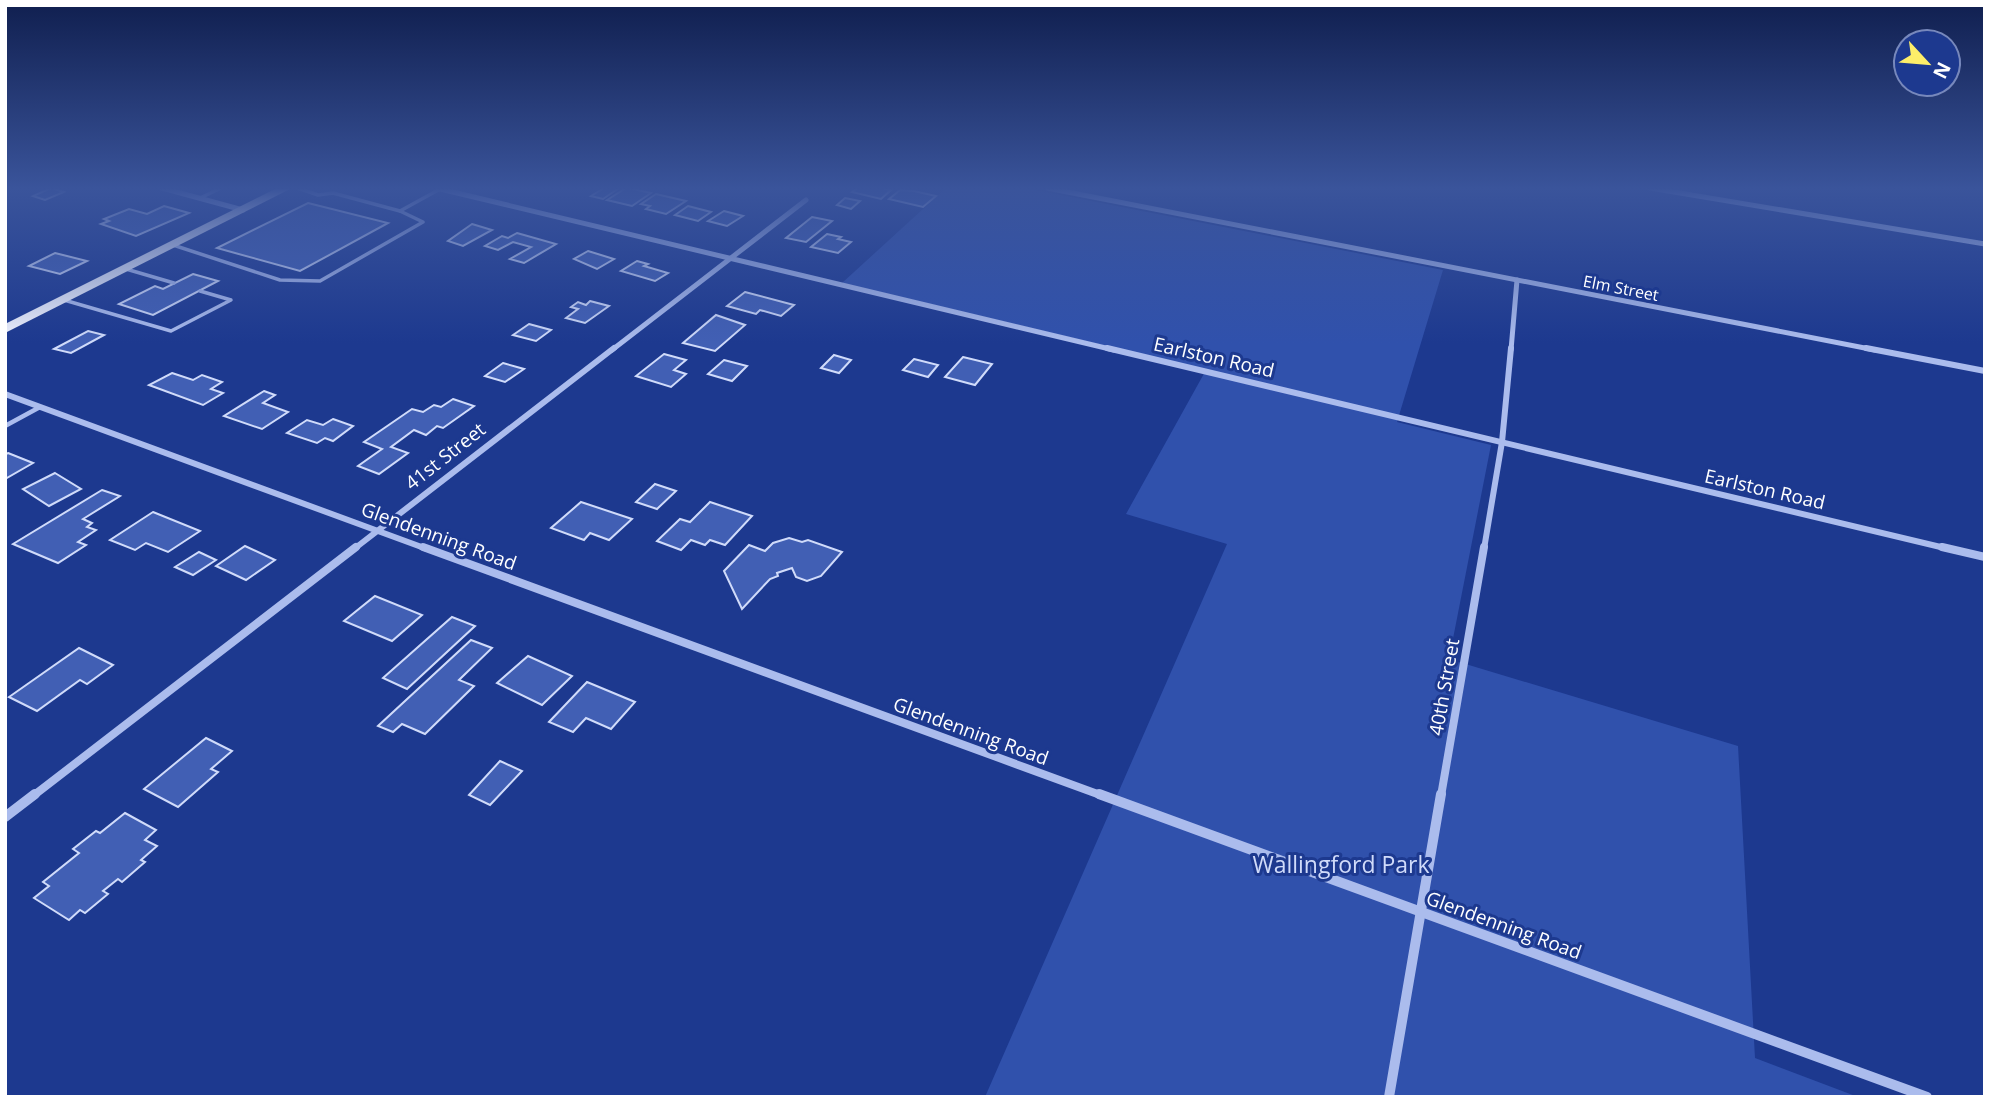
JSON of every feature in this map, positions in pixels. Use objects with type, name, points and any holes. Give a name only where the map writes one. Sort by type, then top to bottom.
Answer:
[{"type":"main road","points":[[5,329],[184,239]]},
{"type":"street","name":"Earlston Road","points":[[654,239],[1985,557]]},
{"type":"street","name":"41st Street","points":[[5,817],[753,239]]},
{"type":"street","name":"Elm Street","points":[[1309,239],[1985,371]]},
{"type":"street","points":[[1958,239],[1985,244]]},
{"type":"street","name":"40th Street","points":[[1389,1097],[1502,442],[1517,280]]},
{"type":"street","name":"Glendenning Road","points":[[5,394],[1927,1097]]},
{"type":"lane","points":[[173,245],[280,279],[320,281],[392,239]]},
{"type":"lane","points":[[126,269],[174,283]]},
{"type":"lane","points":[[64,300],[170,331],[231,300],[200,291]]},
{"type":"lane","points":[[5,426],[40,407]]},
{"type":"green space","name":"Wallingford Park","points":[[890,239],[1287,239],[1443,270],[1397,422],[1491,445],[1449,659],[1738,746],[1755,1058],[1858,1097],[985,1097],[1227,544],[1126,514],[1206,370],[842,283]]},
{"type":"building","points":[[234,239],[358,239],[300,271],[217,248]]},
{"type":"building","points":[[450,239],[475,239],[463,246],[448,241]]},
{"type":"building","points":[[496,239],[540,239],[556,244],[524,263],[510,259],[531,247],[513,242],[498,250],[485,246]]},
{"type":"building","points":[[820,239],[851,242],[838,253],[811,247]]},
{"type":"building","points":[[588,251],[614,259],[597,269],[574,259]]},
{"type":"building","points":[[55,253],[87,261],[60,274],[29,266]]},
{"type":"building","points":[[637,261],[648,264],[644,266],[668,273],[655,281],[621,271]]},
{"type":"building","points":[[193,274],[218,281],[153,315],[119,304],[155,286],[163,289]]},
{"type":"building","points":[[745,292],[794,305],[781,316],[760,310],[756,314],[727,306]]},
{"type":"building","points":[[590,301],[609,306],[585,323],[566,318],[578,309],[571,307],[578,302],[586,305]]},
{"type":"building","points":[[716,315],[745,325],[715,351],[683,343]]},
{"type":"building","points":[[529,324],[551,330],[536,341],[513,335]]},
{"type":"building","points":[[88,331],[104,335],[71,353],[54,349]]},
{"type":"building","points":[[664,354],[686,360],[674,370],[686,374],[671,387],[636,376]]},
{"type":"building","points":[[834,355],[851,360],[839,373],[821,368]]},
{"type":"building","points":[[963,357],[992,364],[975,385],[945,377]]},
{"type":"building","points":[[914,359],[938,365],[928,377],[903,370]]},
{"type":"building","points":[[724,360],[747,366],[732,381],[708,374]]},
{"type":"building","points":[[503,363],[524,369],[505,382],[485,376]]},
{"type":"building","points":[[172,373],[193,380],[202,375],[222,382],[211,389],[223,393],[203,405],[149,385]]},
{"type":"building","points":[[264,391],[275,395],[263,403],[288,412],[262,429],[224,416]]},
{"type":"building","points":[[453,399],[474,406],[443,428],[437,426],[426,435],[414,430],[391,447],[408,453],[379,474],[358,466],[382,449],[364,442],[412,409],[423,412],[434,405],[441,407]]},
{"type":"building","points":[[333,419],[353,426],[333,441],[325,438],[317,443],[287,433],[307,420],[323,425]]},
{"type":"building","points":[[8,453],[33,463],[5,479],[5,455]]},
{"type":"building","points":[[55,473],[81,489],[49,506],[23,489]]},
{"type":"building","points":[[655,484],[676,491],[657,509],[636,502]]},
{"type":"building","points":[[102,490],[120,496],[83,519],[92,523],[87,527],[96,530],[78,542],[86,545],[58,563],[13,544]]},
{"type":"building","points":[[581,502],[632,519],[609,540],[590,533],[584,540],[551,528]]},
{"type":"building","points":[[710,502],[752,516],[725,545],[710,540],[705,545],[691,540],[681,550],[657,541],[680,519],[690,522]]},
{"type":"building","points":[[153,512],[200,531],[168,552],[146,543],[135,550],[110,540]]},
{"type":"building","points":[[789,538],[802,542],[808,540],[842,552],[821,576],[807,581],[796,577],[792,568],[777,573],[778,576],[770,579],[742,609],[724,571],[749,545],[765,551],[773,543]]},
{"type":"building","points":[[245,546],[275,560],[246,580],[216,566]]},
{"type":"building","points":[[199,552],[216,560],[193,575],[175,567]]},
{"type":"building","points":[[375,596],[422,615],[392,641],[344,621]]},
{"type":"building","points":[[452,617],[475,626],[407,689],[383,678]]},
{"type":"building","points":[[471,640],[492,648],[459,680],[474,686],[425,734],[402,724],[393,732],[378,726]]},
{"type":"building","points":[[79,648],[113,665],[87,684],[80,680],[37,711],[9,697]]},
{"type":"building","points":[[528,656],[572,676],[542,705],[497,683]]},
{"type":"building","points":[[587,682],[635,702],[611,729],[586,718],[573,732],[549,722]]},
{"type":"building","points":[[206,738],[232,751],[211,769],[218,772],[178,807],[144,789]]},
{"type":"building","points":[[500,761],[522,771],[490,805],[469,795]]},
{"type":"building","points":[[125,813],[156,830],[145,840],[157,846],[141,860],[145,862],[122,882],[118,879],[103,891],[108,894],[85,913],[80,910],[69,920],[34,898],[49,886],[43,882],[79,853],[73,849],[96,831],[100,833]]}]
